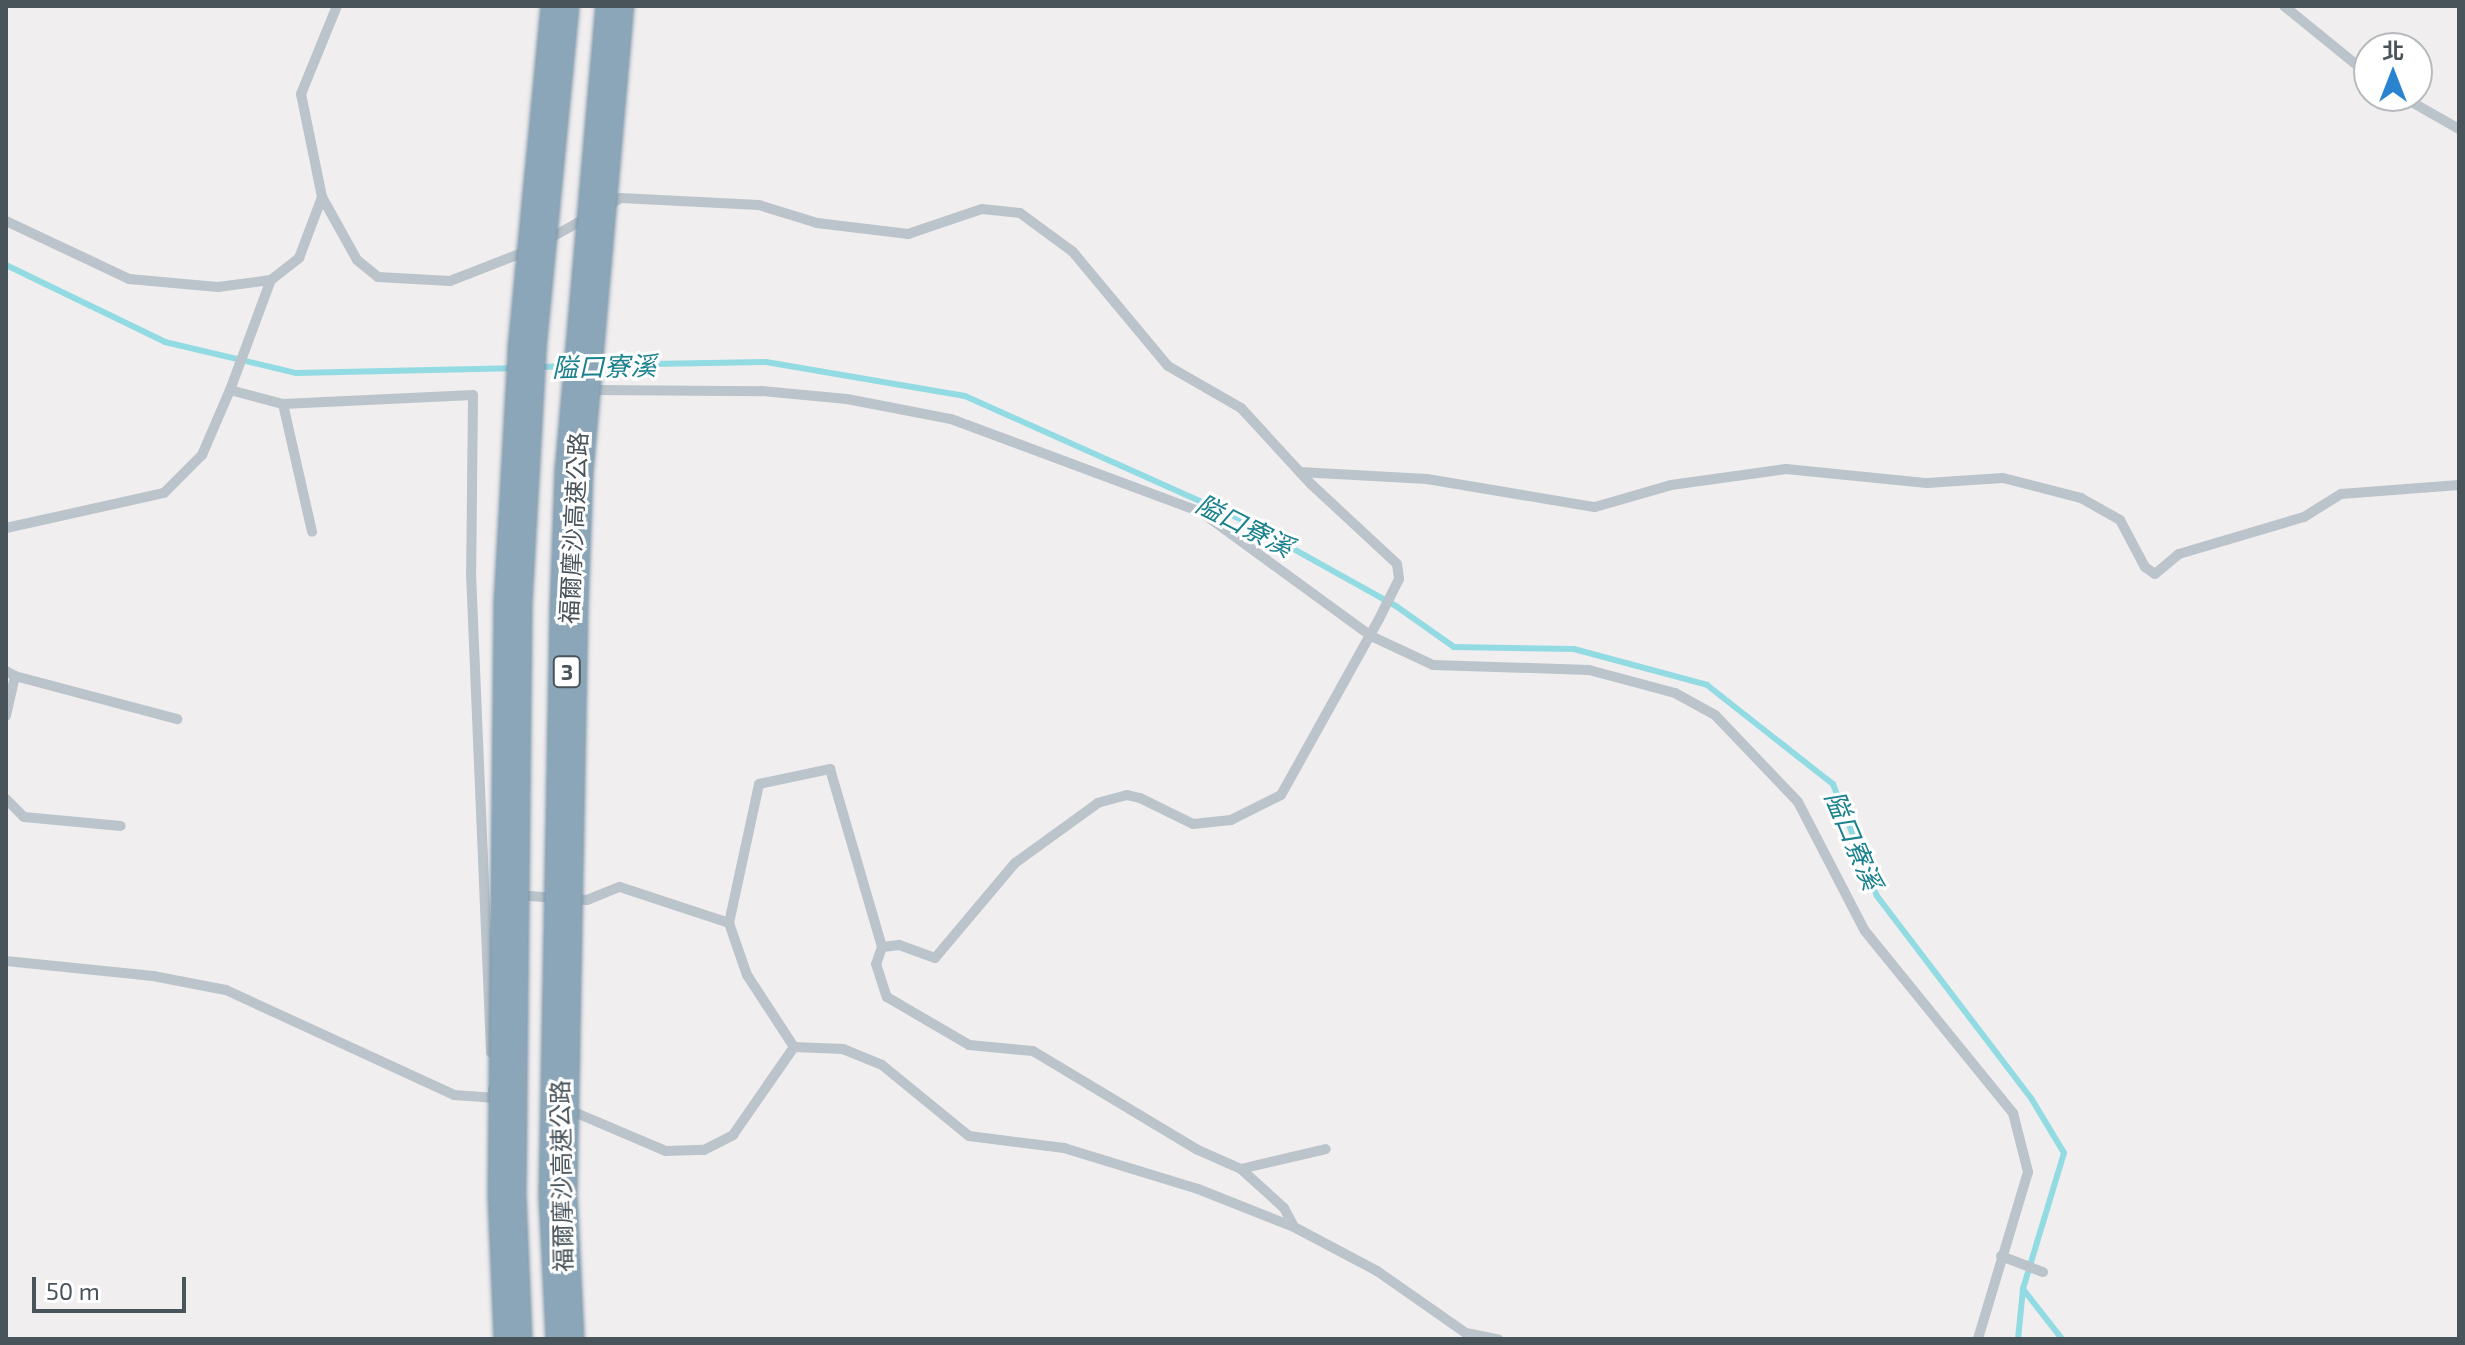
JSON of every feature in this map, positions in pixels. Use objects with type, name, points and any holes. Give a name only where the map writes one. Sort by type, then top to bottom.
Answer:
[{"type":"highway","points":[[513,1339],[507,1194],[513,603],[527,349],[560,6]]},
{"type":"highway","name":"福爾摩沙高速公路","points":[[565,1339],[558,1194],[571,532],[615,6]]},
{"type":"lane","points":[[337,6],[301,94],[322,197],[357,260],[378,277],[450,281],[512,260],[621,198],[759,205],[817,223],[908,234],[982,209],[1020,213],[1073,252],[1168,366],[1241,408],[1300,472],[1397,564],[1394,589],[1371,636],[1281,795],[1231,820],[1193,824],[1127,795],[1098,803],[1015,863],[935,958],[899,945],[882,947]]},
{"type":"lane","points":[[2284,6],[2353,62]]},
{"type":"lane","points":[[2429,112],[2459,129]]},
{"type":"lane","points":[[6,221],[129,279],[218,287],[271,280],[299,258],[322,197]]},
{"type":"lane","points":[[6,528],[164,493],[202,455],[271,280]]},
{"type":"lane","points":[[230,390],[283,404],[473,395],[471,573],[492,1066]]},
{"type":"lane","points":[[598,390],[761,391],[847,399],[951,419],[1201,512],[1371,636],[1433,665],[1589,670],[1675,693],[1715,715],[1798,802],[1865,931],[2013,1113],[2028,1172],[1978,1339]]},
{"type":"lane","points":[[283,404],[312,532]]},
{"type":"lane","points":[[1300,472],[1427,479],[1595,507],[1671,485],[1786,469],[1927,483],[2003,478],[2081,498],[2120,520],[2145,567],[2155,574],[2179,554],[2304,517],[2341,494],[2459,485]]},
{"type":"lane","points":[[6,716],[10,673],[177,719]]},
{"type":"lane","points":[[794,1047],[747,975],[729,923],[759,784],[830,769],[882,947],[876,964],[887,997],[969,1045],[1033,1051],[1198,1150],[1241,1169],[1284,1208],[1294,1227]]},
{"type":"lane","points":[[6,799],[24,817],[121,826]]},
{"type":"lane","points":[[483,892],[587,900],[620,887],[729,923]]},
{"type":"lane","points":[[6,961],[153,976],[226,990],[454,1095],[493,1098],[493,1082]]},
{"type":"lane","points":[[574,1112],[666,1151],[704,1150],[733,1135],[794,1047]]},
{"type":"lane","points":[[794,1047],[843,1049],[882,1065],[969,1136],[1101,1158],[1294,1227],[1377,1271],[1466,1333],[1498,1339]]},
{"type":"lane","points":[[1241,1169],[1326,1149]]},
{"type":"lane","points":[[2001,1256],[2042,1272]]},
{"type":"waterway","name":"隘口寮溪","points":[[6,265],[165,342],[296,373],[512,368]]},
{"type":"waterway","name":"隘口寮溪","points":[[596,365],[766,362],[965,396],[1238,518],[1396,606],[1454,647],[1574,649],[1707,685],[1833,784],[1877,896],[2031,1098],[2064,1153],[2023,1289],[2018,1339]]},
{"type":"waterway","name":"隘口寮溪","points":[[540,367],[572,366]]},
{"type":"waterway","points":[[2023,1289],[2062,1339]]}]
